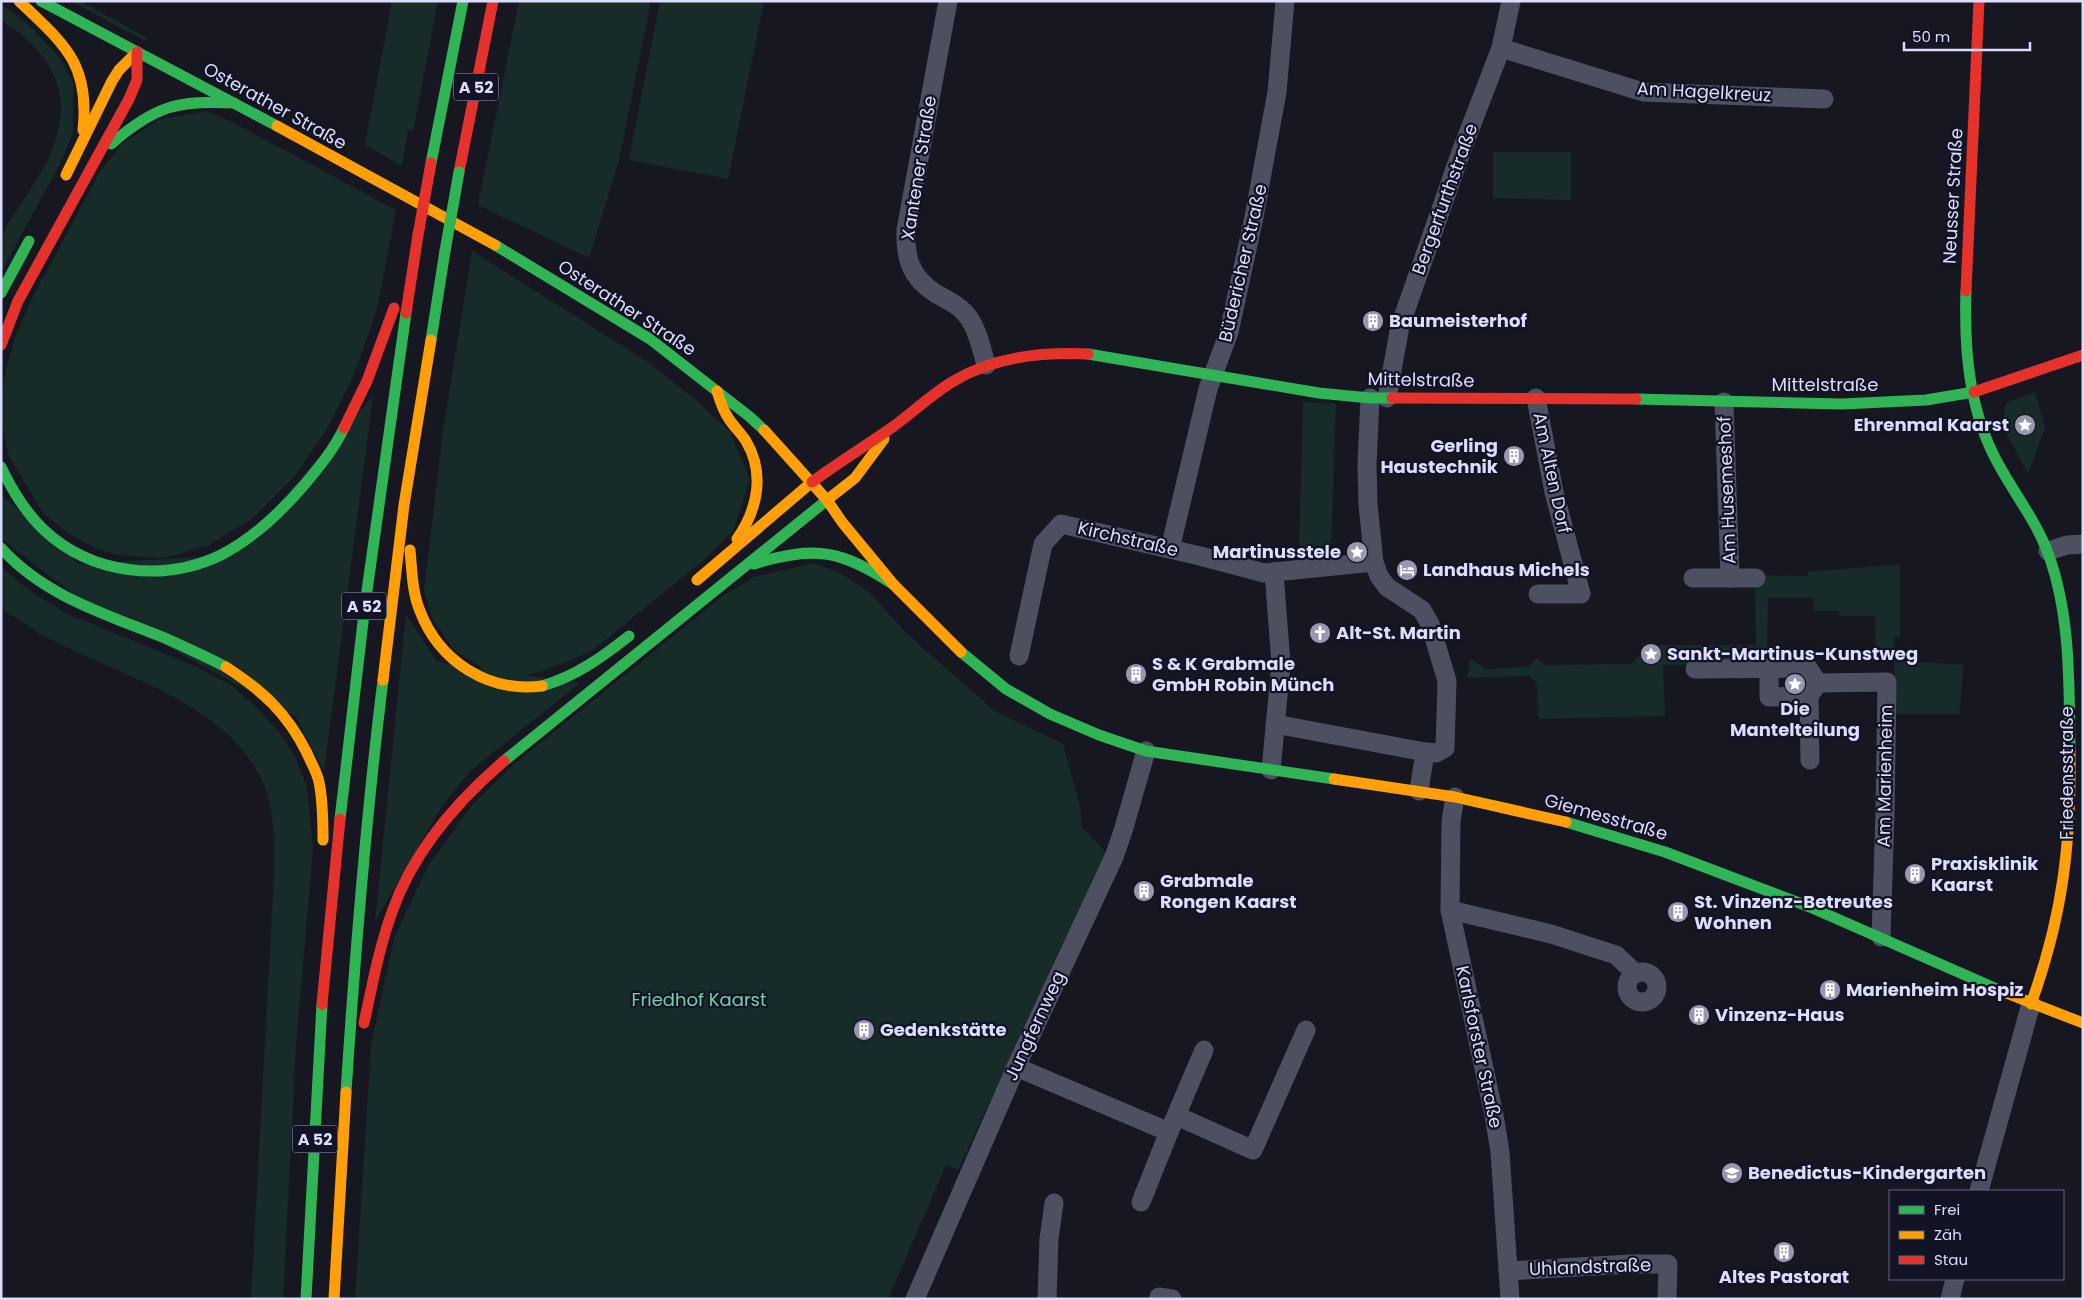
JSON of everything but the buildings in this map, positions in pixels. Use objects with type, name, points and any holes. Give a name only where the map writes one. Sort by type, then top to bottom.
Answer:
[{"type":"main road","points":[[19,1],[64,46],[77,65],[84,84],[87,104],[84,128],[74,160]]},
{"type":"main road","name":"Osterather Straße","points":[[41,1],[234,103],[507,252],[650,339],[750,417],[776,442],[827,500],[842,522],[894,585],[944,637],[976,666],[1006,689],[1073,725],[1146,751]]},
{"type":"main road","name":"A 52","points":[[306,1299],[324,979],[347,739],[382,466],[418,235],[463,1]]},
{"type":"main road","name":"A 52","points":[[334,1299],[352,981],[375,742],[404,505],[445,251],[493,1]]},
{"type":"main road","name":"Neusser Straße","points":[[1970,393],[1965,325],[1979,1]]},
{"type":"main road","points":[[60,186],[112,81],[119,70],[138,52]]},
{"type":"main road","points":[[1,344],[18,301],[129,99],[137,80],[138,52]]},
{"type":"main road","points":[[96,156],[131,125],[153,112],[175,104],[198,101],[234,103]]},
{"type":"main road","points":[[1,293],[36,229]]},
{"type":"main road","points":[[1,467],[13,493],[32,518],[58,543],[89,561],[126,571],[158,573],[191,567],[230,551],[261,530],[292,501],[332,450],[359,400],[378,355],[418,235]]},
{"type":"main road","name":"Mittelstraße","points":[[723,557],[812,482],[841,460],[893,426],[952,382],[986,365],[1038,354],[1066,352],[1098,354],[1319,393],[1379,398],[1536,398],[1888,403],[1926,400],[1970,393],[2083,355]]},
{"type":"main road","points":[[686,589],[723,557],[750,519],[756,499],[758,481],[754,461],[746,442],[725,414],[717,391]]},
{"type":"main road","name":"Friedensstraße","points":[[1970,393],[1981,428],[1998,464],[2048,551],[2059,582],[2065,638],[2070,759],[2076,810],[2067,848],[2057,917],[2031,1004]]},
{"type":"main road","name":"Mittelstraße","points":[[344,1112],[382,943],[395,905],[408,877],[442,823],[465,797],[494,770],[739,569],[855,478],[893,426]]},
{"type":"main road","points":[[404,505],[419,610],[429,632],[446,655],[471,674],[497,684],[519,688],[543,686],[562,680],[586,668],[636,630]]},
{"type":"main road","points":[[1,548],[39,582],[73,602],[204,655],[236,672],[266,695],[291,723],[306,749],[319,783],[323,816],[324,979]]},
{"type":"main road","points":[[739,569],[787,554],[820,552],[835,554],[859,563],[894,585]]},
{"type":"main road","name":"Giemesstraße","points":[[1146,751],[1456,797],[1588,828],[1664,852],[1810,907],[2031,1004],[2083,1023]]},
{"type":"street","name":"Xantener Straße","points":[[948,1],[906,230],[905,245],[907,260],[915,274],[933,291],[956,304],[969,318],[978,338],[986,365]]},
{"type":"street","name":"Büdericher Straße","points":[[1170,549],[1214,374],[1229,332],[1260,189],[1277,92],[1285,1]]},
{"type":"street","name":"Bergerfurthstraße","points":[[1425,752],[1441,752],[1447,743],[1447,688],[1445,673],[1430,624],[1422,610],[1387,588],[1379,576],[1374,562],[1368,505],[1367,472],[1379,398],[1409,296],[1501,48],[1511,1]]},
{"type":"street","name":"Am Hagelkreuz","points":[[1501,48],[1643,92],[1824,99]]},
{"type":"street","name":"Am Alten Dorf","points":[[1536,398],[1554,492],[1581,594],[1538,594]]},
{"type":"street","name":"Am Husemeshof","points":[[1724,402],[1730,578]]},
{"type":"street","name":"Kirchstraße","points":[[1019,656],[1043,544],[1061,524],[1251,570],[1274,572],[1374,562]]},
{"type":"street","points":[[2048,551],[2067,545],[2083,544]]},
{"type":"street","points":[[1270,770],[1281,664],[1274,572]]},
{"type":"street","name":"Am Husemeshof","points":[[1693,578],[1756,578]]},
{"type":"street","name":"Am Marienheim","points":[[1769,668],[1769,697],[1887,682],[1886,813],[1881,937]]},
{"type":"street","points":[[1695,669],[1808,668],[1814,690],[1810,760]]},
{"type":"street","points":[[1275,724],[1425,752],[1419,791]]},
{"type":"street","name":"Jungfernweg","points":[[915,1299],[1016,1067],[1114,857],[1146,751]]},
{"type":"street","name":"Karlsforster Straße","points":[[1456,797],[1451,821],[1450,910],[1500,1152],[1510,1299]]},
{"type":"street","points":[[1450,910],[1551,934],[1616,955],[1635,973]]},
{"type":"street","name":"Friedensstraße","points":[[1979,1190],[2031,1004]]},
{"type":"street","points":[[1016,1067],[1173,1124],[1253,1150],[1306,1030]]},
{"type":"street","points":[[1141,1202],[1204,1050]]},
{"type":"street","points":[[1047,1299],[1049,1239],[1054,1203]]},
{"type":"street","name":"Uhlandstraße","points":[[1508,1271],[1631,1264],[1668,1264],[1667,1299]]},
{"type":"street","points":[[1950,1299],[1955,1280]]},
{"type":"green space","points":[[71,1],[80,1],[147,38],[145,41]]},
{"type":"green space","points":[[392,1],[438,1],[413,131],[408,130],[402,166],[365,145]]},
{"type":"green space","points":[[519,1],[651,1],[619,160],[589,258],[478,205]]},
{"type":"green space","points":[[660,1],[764,1],[728,179],[629,160]]},
{"type":"green space","points":[[1,4],[31,27],[60,58],[73,83],[73,133],[59,166],[1,272],[1,246],[4,232],[44,167],[57,137],[60,97],[56,79],[47,63],[20,33],[1,20]]},
{"type":"green space","points":[[206,111],[230,121],[396,210],[377,309],[353,377],[327,429],[294,477],[254,517],[209,545],[164,558],[119,555],[95,548],[69,534],[43,513],[9,456],[2,426],[1,396],[6,369],[15,338],[30,302],[100,172],[122,144],[158,120]]},
{"type":"green space","points":[[1493,152],[1571,152],[1571,200],[1493,198]]},
{"type":"green space","points":[[472,251],[648,362],[697,401],[730,432],[750,480],[733,531],[705,559],[593,650],[562,664],[526,676],[484,669],[453,649],[433,620],[424,591],[443,431]]},
{"type":"green space","points":[[2035,392],[2045,427],[2028,474],[2002,425],[2006,403]]},
{"type":"green space","points":[[373,396],[324,771],[296,717],[79,598],[1,539],[1,494],[79,564],[233,555]]},
{"type":"green space","points":[[1303,402],[1336,404],[1331,547],[1299,548]]},
{"type":"green space","name":"Friedhof Kaarst","points":[[814,563],[842,574],[871,594],[907,634],[996,712],[1063,744],[1080,806],[1082,827],[1106,852],[958,1170],[946,1165],[888,1299],[355,1299],[371,1046],[394,938],[428,866],[472,805],[513,765],[724,595],[754,577]]},
{"type":"green space","points":[[1900,564],[1900,637],[1894,637],[1895,659],[1876,659],[1875,616],[1839,616],[1839,611],[1814,611],[1813,598],[1768,598],[1767,657],[1761,664],[1663,665],[1665,716],[1538,719],[1537,683],[1529,676],[1467,678],[1470,659],[1486,669],[1528,667],[1537,658],[1545,665],[1631,664],[1652,645],[1756,645],[1755,575],[1808,576],[1808,572]]},
{"type":"green space","points":[[1,567],[33,593],[68,614],[197,667],[232,686],[256,707],[280,733],[295,756],[307,788],[313,848],[296,1045],[283,1299],[251,1299],[274,875],[273,823],[267,793],[252,763],[232,738],[206,717],[177,699],[145,683],[48,638],[6,612],[1,607]]},
{"type":"green space","points":[[406,614],[437,662],[580,683],[470,771],[442,806],[375,922]]},
{"type":"green space","points":[[1894,660],[1964,665],[1959,714],[1896,714]]},
{"type":"traffic: fast","points":[[41,1],[277,126]]},
{"type":"traffic: fast","points":[[431,163],[463,1]]},
{"type":"traffic: fast","points":[[111,144],[141,121],[168,108],[197,103],[234,103]]},
{"type":"traffic: fast","points":[[445,251],[459,172]]},
{"type":"traffic: fast","points":[[1,293],[29,241]]},
{"type":"traffic: fast","points":[[495,245],[650,339],[764,430]]},
{"type":"traffic: fast","points":[[431,340],[445,251]]},
{"type":"traffic: fast","points":[[1966,291],[1968,359],[1975,404],[1981,425],[2000,467],[2039,533],[2056,579],[2065,628],[2067,652],[2070,751]]},
{"type":"traffic: fast","points":[[340,819],[365,605],[406,313]]},
{"type":"traffic: fast","points":[[1088,354],[1319,393],[1370,398],[1392,398]]},
{"type":"traffic: fast","points":[[1636,399],[1842,404],[1926,400],[1974,392]]},
{"type":"traffic: fast","points":[[1,467],[14,492],[31,516],[44,530],[63,545],[105,565],[128,570],[152,571],[175,569],[199,564],[221,555],[245,541],[266,524],[286,505],[316,471],[344,428]]},
{"type":"traffic: fast","points":[[504,761],[827,500]]},
{"type":"traffic: fast","points":[[1,548],[37,580],[57,592],[100,613],[167,639],[226,667]]},
{"type":"traffic: fast","points":[[754,564],[794,554],[827,554],[859,564],[894,585]]},
{"type":"traffic: fast","points":[[542,686],[588,666],[629,636]]},
{"type":"traffic: fast","points":[[961,652],[1006,689],[1050,714],[1099,735],[1146,751],[1334,779]]},
{"type":"traffic: fast","points":[[346,1092],[371,783],[383,680]]},
{"type":"traffic: fast","points":[[1566,822],[1665,852],[1810,907],[2006,993]]},
{"type":"traffic: fast","points":[[306,1299],[322,1004]]},
{"type":"traffic: slow","points":[[19,1],[61,43],[78,71],[84,107],[83,130]]},
{"type":"traffic: slow","points":[[66,175],[112,81],[119,70],[137,52]]},
{"type":"traffic: slow","points":[[277,126],[495,245]]},
{"type":"traffic: slow","points":[[383,680],[404,505],[431,340]]},
{"type":"traffic: slow","points":[[717,391],[725,413],[746,441],[756,466],[757,478],[754,503],[750,516],[737,539]]},
{"type":"traffic: slow","points":[[764,430],[827,500],[842,522],[894,585],[961,652]]},
{"type":"traffic: slow","points":[[827,500],[855,478],[884,439]]},
{"type":"traffic: slow","points":[[697,580],[812,482]]},
{"type":"traffic: slow","points":[[410,550],[417,604],[428,629],[439,645],[453,659],[485,679],[522,687],[542,686]]},
{"type":"traffic: slow","points":[[226,667],[263,694],[273,704],[291,726],[307,753],[319,782],[323,840]]},
{"type":"traffic: slow","points":[[2031,1004],[2051,940],[2063,879],[2069,818],[2070,751]]},
{"type":"traffic: slow","points":[[1334,779],[1455,797],[1566,822]]},
{"type":"traffic: slow","points":[[2006,993],[2083,1023]]},
{"type":"traffic: slow","points":[[334,1299],[346,1092]]},
{"type":"traffic: jam","points":[[459,172],[493,1]]},
{"type":"traffic: jam","points":[[1966,291],[1979,1]]},
{"type":"traffic: jam","points":[[1,345],[18,301],[129,99],[137,80],[137,52]]},
{"type":"traffic: jam","points":[[418,235],[431,163]]},
{"type":"traffic: jam","points":[[406,313],[418,235]]},
{"type":"traffic: jam","points":[[344,428],[367,381],[394,308]]},
{"type":"traffic: jam","points":[[812,482],[894,426],[944,387],[968,374],[984,367],[1017,358],[1052,354],[1088,354]]},
{"type":"traffic: jam","points":[[1974,392],[2083,355]]},
{"type":"traffic: jam","points":[[1392,398],[1636,399]]},
{"type":"traffic: jam","points":[[364,1023],[387,926],[401,890],[412,869],[438,829],[453,811],[469,793],[504,761]]},
{"type":"traffic: jam","points":[[322,1004],[340,819]]},
{"type":"place","name":"Baumeisterhof","points":[[1373,321]]},
{"type":"place","name":"Ehrenmal Kaarst","points":[[2025,425]]},
{"type":"place","name":"Gerling Haustechnik","points":[[1514,456]]},
{"type":"place","name":"Martinusstele","points":[[1357,552]]},
{"type":"place","name":"Landhaus Michels","points":[[1407,570]]},
{"type":"place","name":"Alt-St. Martin","points":[[1320,633]]},
{"type":"place","name":"Sankt-Martinus-Kunstweg","points":[[1651,654]]},
{"type":"place","name":"S & K Grabmale GmbH Robin Münch","points":[[1136,674]]},
{"type":"place","name":"Die Mantelteilung","points":[[1795,684]]},
{"type":"place","name":"Praxisklinik Kaarst","points":[[1915,874]]},
{"type":"place","name":"Grabmale Rongen Kaarst","points":[[1144,891]]},
{"type":"place","name":"St. Vinzenz-Betreutes Wohnen","points":[[1678,912]]},
{"type":"place","name":"Marienheim Hospiz","points":[[1830,990]]},
{"type":"place","name":"Vinzenz-Haus","points":[[1699,1015]]},
{"type":"place","name":"Gedenkstätte","points":[[864,1030]]},
{"type":"place","name":"Benedictus-Kindergarten","points":[[1732,1173]]},
{"type":"place","name":"Altes Pastorat","points":[[1784,1252]]}]
